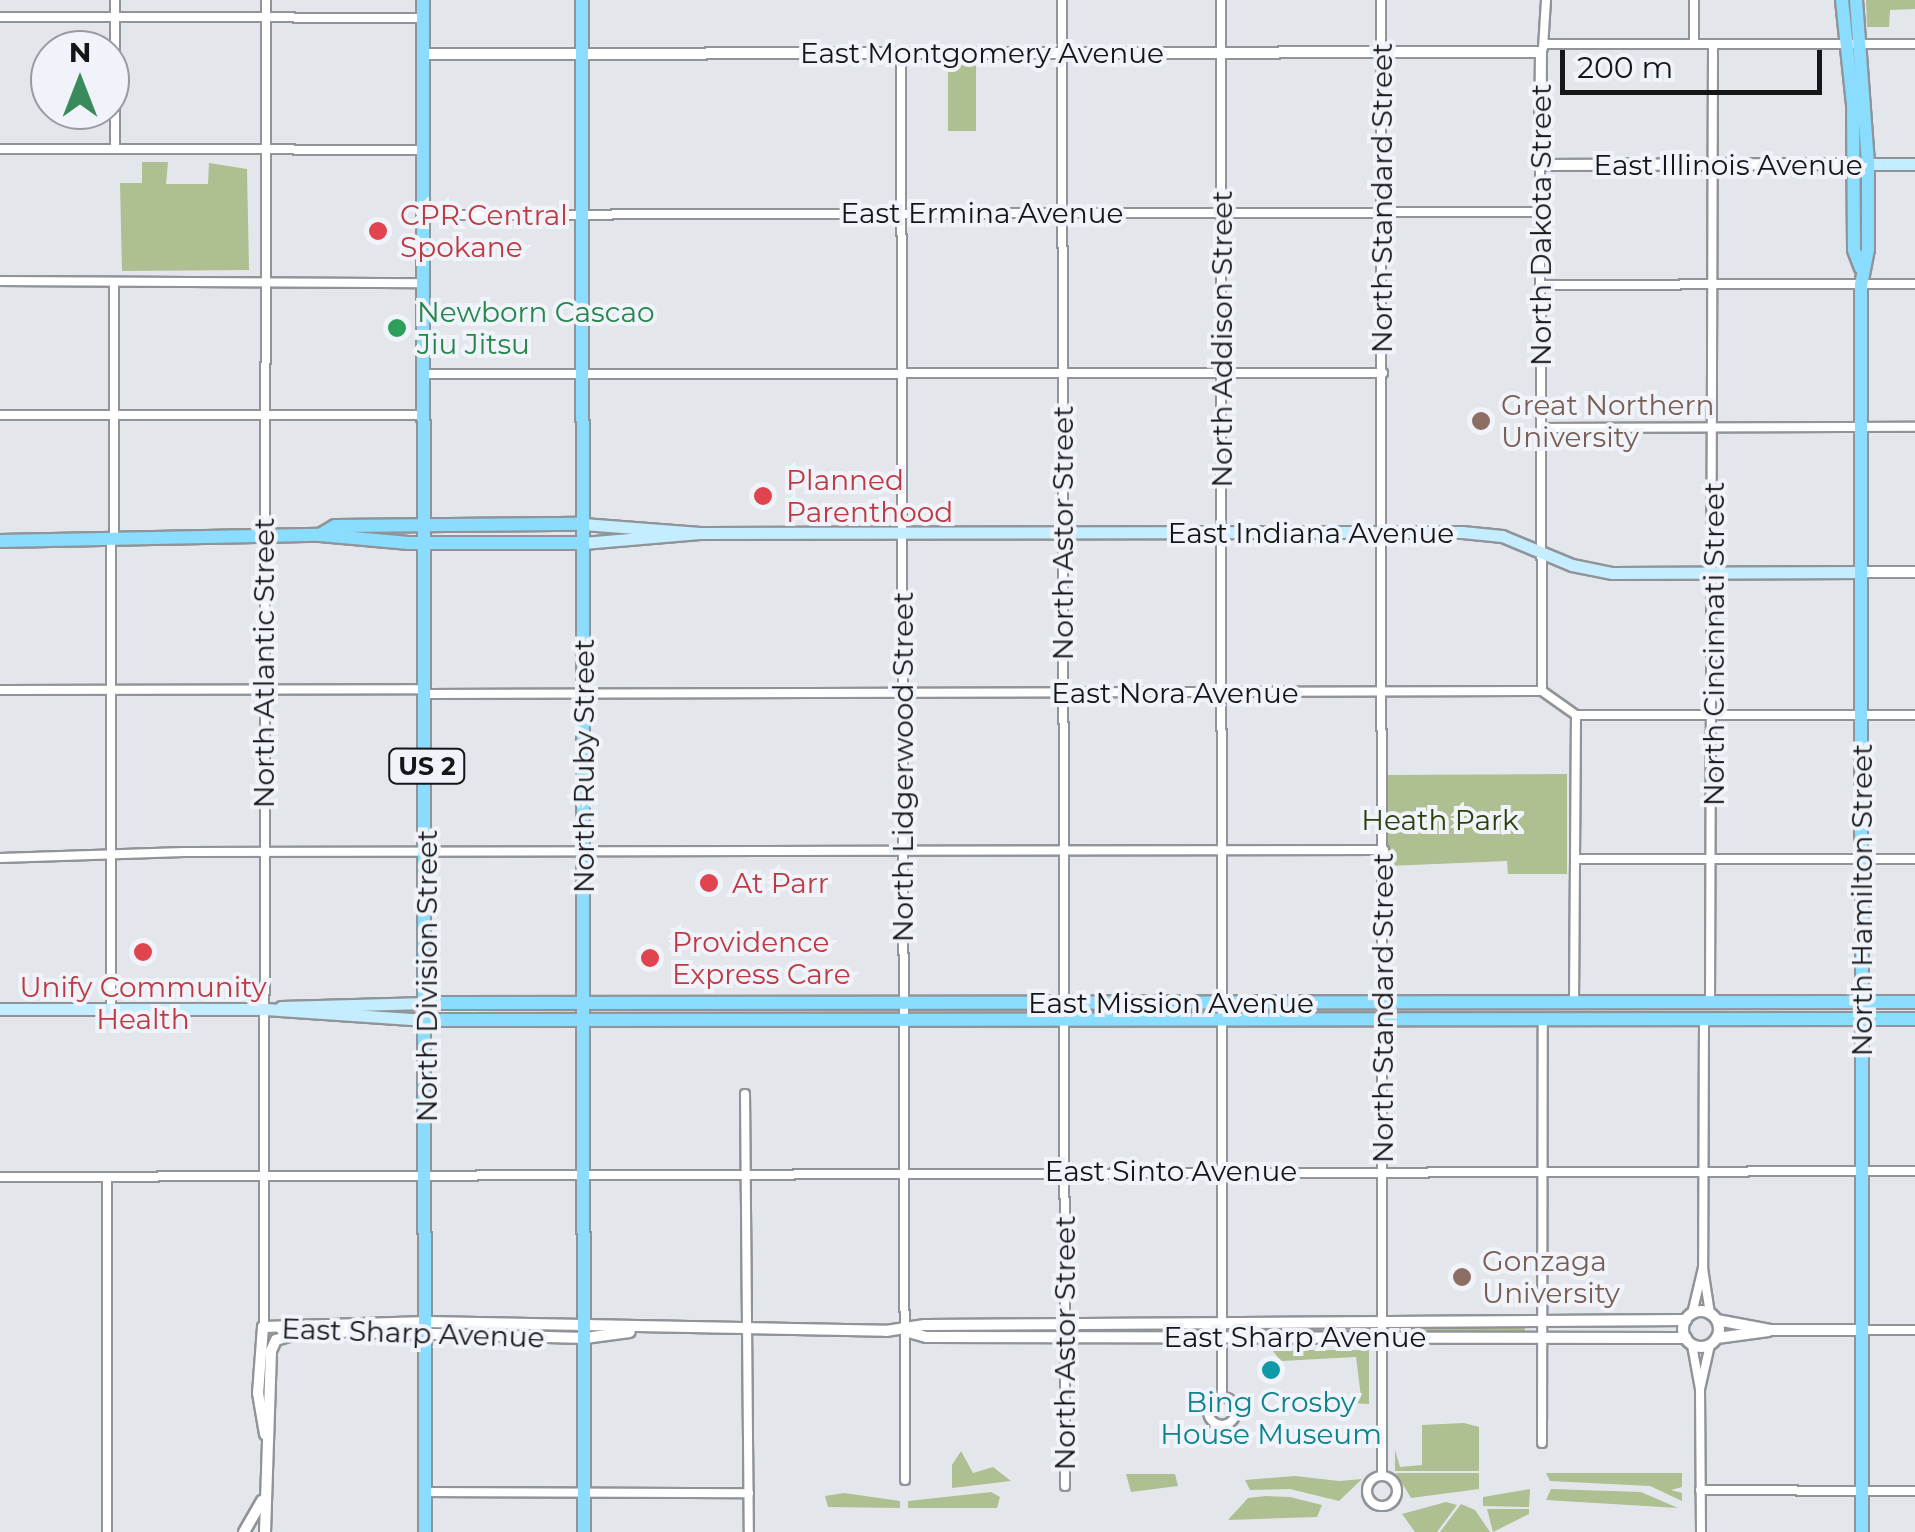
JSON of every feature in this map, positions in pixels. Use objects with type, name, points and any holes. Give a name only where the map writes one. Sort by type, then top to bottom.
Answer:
[{"type":"main road","name":"North Division Street","points":[[424,0],[425,1532]]},
{"type":"main road","name":"North Ruby Street","points":[[582,0],[584,1532]]},
{"type":"main road","name":"North Hamilton Street","points":[[1842,0],[1854,44]]},
{"type":"main road","name":"North Hamilton Street","points":[[1856,0],[1854,44],[1861,164],[1854,250],[1861,268],[1863,572],[1862,1532]]},
{"type":"main road","name":"East Illinois Avenue","points":[[1861,164],[1915,164]]},
{"type":"main road","name":"East Indiana Avenue","points":[[320,534],[335,526],[583,524],[700,533],[1383,532],[1502,536],[1541,552],[1612,572],[1863,572]]},
{"type":"main road","name":"East Indiana Avenue","points":[[320,534],[424,543],[583,542],[700,533]]},
{"type":"main road","points":[[0,540],[320,534]]},
{"type":"main road","points":[[1704,1019],[1716,1010],[1770,1002]]},
{"type":"main road","name":"East Mission Avenue","points":[[426,1003],[1915,1002]]},
{"type":"main road","points":[[0,1009],[265,1009],[426,1003]]},
{"type":"main road","points":[[265,1009],[426,1020]]},
{"type":"main road","name":"East Mission Avenue","points":[[426,1020],[1915,1019]]},
{"type":"street","points":[[115,0],[116,149]]},
{"type":"street","name":"North Atlantic Street","points":[[265,1435],[258,1393],[264,1327],[266,0]]},
{"type":"street","name":"North Astor Street","points":[[1062,0],[1065,1486]]},
{"type":"street","name":"North Addison Street","points":[[1221,0],[1222,1397]]},
{"type":"street","name":"North Standard Street","points":[[1380,0],[1382,1476],[1397,1491],[1380,1506],[1367,1487],[1382,1476]]},
{"type":"street","name":"North Dakota Street","points":[[1542,691],[1540,165],[1546,0]]},
{"type":"street","points":[[1694,0],[1694,44]]},
{"type":"street","points":[[0,17],[424,18]]},
{"type":"street","name":"East Montgomery Avenue","points":[[424,54],[1380,52],[1694,44],[1915,44]]},
{"type":"street","name":"North Cincinnati Street","points":[[1710,1002],[1714,974],[1713,44]]},
{"type":"street","name":"North Lidgerwood Street","points":[[901,53],[904,1480]]},
{"type":"street","points":[[0,148],[424,150]]},
{"type":"street","name":"East Illinois Avenue","points":[[1540,165],[1861,164]]},
{"type":"street","name":"East Ermina Avenue","points":[[424,214],[1541,212]]},
{"type":"street","points":[[0,281],[424,283]]},
{"type":"street","points":[[110,1008],[114,282]]},
{"type":"street","points":[[1541,285],[1915,284]]},
{"type":"street","points":[[425,374],[1383,373]]},
{"type":"street","points":[[0,415],[425,414]]},
{"type":"street","points":[[1541,428],[1915,427]]},
{"type":"street","name":"East Indiana Avenue","points":[[1863,572],[1915,572]]},
{"type":"street","name":"East Nora Avenue","points":[[0,690],[584,694],[1542,691]]},
{"type":"street","points":[[1542,691],[1576,715],[1915,716]]},
{"type":"street","points":[[1561,1019],[1568,1002],[1575,860],[1576,715]]},
{"type":"street","points":[[0,858],[110,859],[265,853],[1384,850]]},
{"type":"street","points":[[1575,860],[1915,858]]},
{"type":"street","points":[[1542,1443],[1543,1019]]},
{"type":"street","points":[[1700,1389],[1714,1341],[1714,1317],[1703,1268],[1704,1019]]},
{"type":"street","points":[[745,1094],[749,1532]]},
{"type":"street","name":"East Sinto Avenue","points":[[0,1177],[1223,1170],[1915,1171]]},
{"type":"street","points":[[107,1177],[107,1532]]},
{"type":"street","points":[[1701,1532],[1700,1389],[1689,1341],[1689,1317],[1703,1268]]},
{"type":"street","points":[[1714,1317],[1770,1330]]},
{"type":"street","name":"East Sharp Avenue","points":[[1542,1330],[1714,1317]]},
{"type":"street","name":"East Sharp Avenue","points":[[264,1327],[426,1322],[585,1331]]},
{"type":"street","name":"North Atlantic Street","points":[[264,1327],[271,1372],[265,1435],[265,1532]]},
{"type":"street","name":"East Sharp Avenue","points":[[264,1327],[308,1334],[426,1337],[640,1330],[1542,1330],[1714,1341]]},
{"type":"street","points":[[1714,1341],[1770,1330],[1915,1330]]},
{"type":"street","points":[[271,1372],[276,1340],[308,1334]]},
{"type":"street","points":[[1700,1490],[1915,1491]]},
{"type":"street","points":[[244,1532],[265,1491]]},
{"type":"street","points":[[425,1492],[749,1492]]},
{"type":"green space","points":[[1866,0],[1915,0],[1915,9],[1890,10],[1889,27],[1867,27]]},
{"type":"green space","points":[[948,64],[976,64],[976,131],[948,131]]},
{"type":"green space","points":[[142,162],[168,162],[166,184],[208,184],[209,163],[247,169],[249,270],[122,271],[120,183],[142,183]]},
{"type":"green space","name":"Heath Park","points":[[1567,774],[1567,874],[1508,874],[1507,861],[1388,866],[1388,775]]},
{"type":"green space","points":[[1401,1327],[1525,1327],[1525,1333],[1401,1333]]},
{"type":"green space","points":[[1272,1350],[1369,1350],[1369,1404],[1351,1403],[1361,1397],[1356,1357],[1281,1361]]},
{"type":"green space","points":[[1464,1423],[1479,1427],[1479,1471],[1395,1471],[1395,1450],[1400,1467],[1422,1465],[1422,1425]]},
{"type":"green space","points":[[961,1451],[973,1473],[993,1467],[1011,1481],[952,1488],[952,1465]]},
{"type":"green space","points":[[1396,1473],[1479,1473],[1479,1489],[1411,1498]]},
{"type":"green space","points":[[1546,1473],[1682,1473],[1682,1487],[1671,1490],[1682,1493],[1682,1501],[1650,1486],[1550,1481]]},
{"type":"green space","points":[[1126,1474],[1175,1474],[1178,1486],[1131,1492]]},
{"type":"green space","points":[[1295,1476],[1339,1481],[1362,1479],[1339,1501],[1290,1489],[1250,1490],[1245,1480]]},
{"type":"green space","points":[[1530,1489],[1529,1507],[1483,1506],[1483,1497]]},
{"type":"green space","points":[[1551,1489],[1641,1492],[1678,1508],[1546,1500]]},
{"type":"green space","points":[[991,1492],[1000,1497],[997,1508],[908,1508],[908,1501]]},
{"type":"green space","points":[[844,1493],[900,1501],[900,1508],[828,1507],[825,1496]]},
{"type":"green space","points":[[1266,1496],[1322,1505],[1317,1517],[1228,1520],[1248,1498]]},
{"type":"green space","points":[[1446,1502],[1457,1505],[1437,1532],[1415,1532],[1402,1514]]},
{"type":"green space","points":[[1461,1504],[1475,1510],[1490,1532],[1440,1532]]},
{"type":"green space","points":[[1487,1509],[1529,1509],[1529,1514],[1493,1532]]},
{"type":"place","name":"CPR Central Spokane","points":[[378,231]]},
{"type":"place","name":"Newborn Cascao Jiu Jitsu","points":[[397,328]]},
{"type":"place","name":"Great Northern University","points":[[1481,421]]},
{"type":"place","name":"Planned Parenthood","points":[[763,496]]},
{"type":"place","name":"At Parr","points":[[709,883]]},
{"type":"place","name":"Unify Community Health","points":[[143,952]]},
{"type":"place","name":"Providence Express Care","points":[[650,958]]},
{"type":"place","name":"Gonzaga University","points":[[1462,1277]]},
{"type":"place","name":"Bing Crosby House Museum","points":[[1271,1370]]}]
